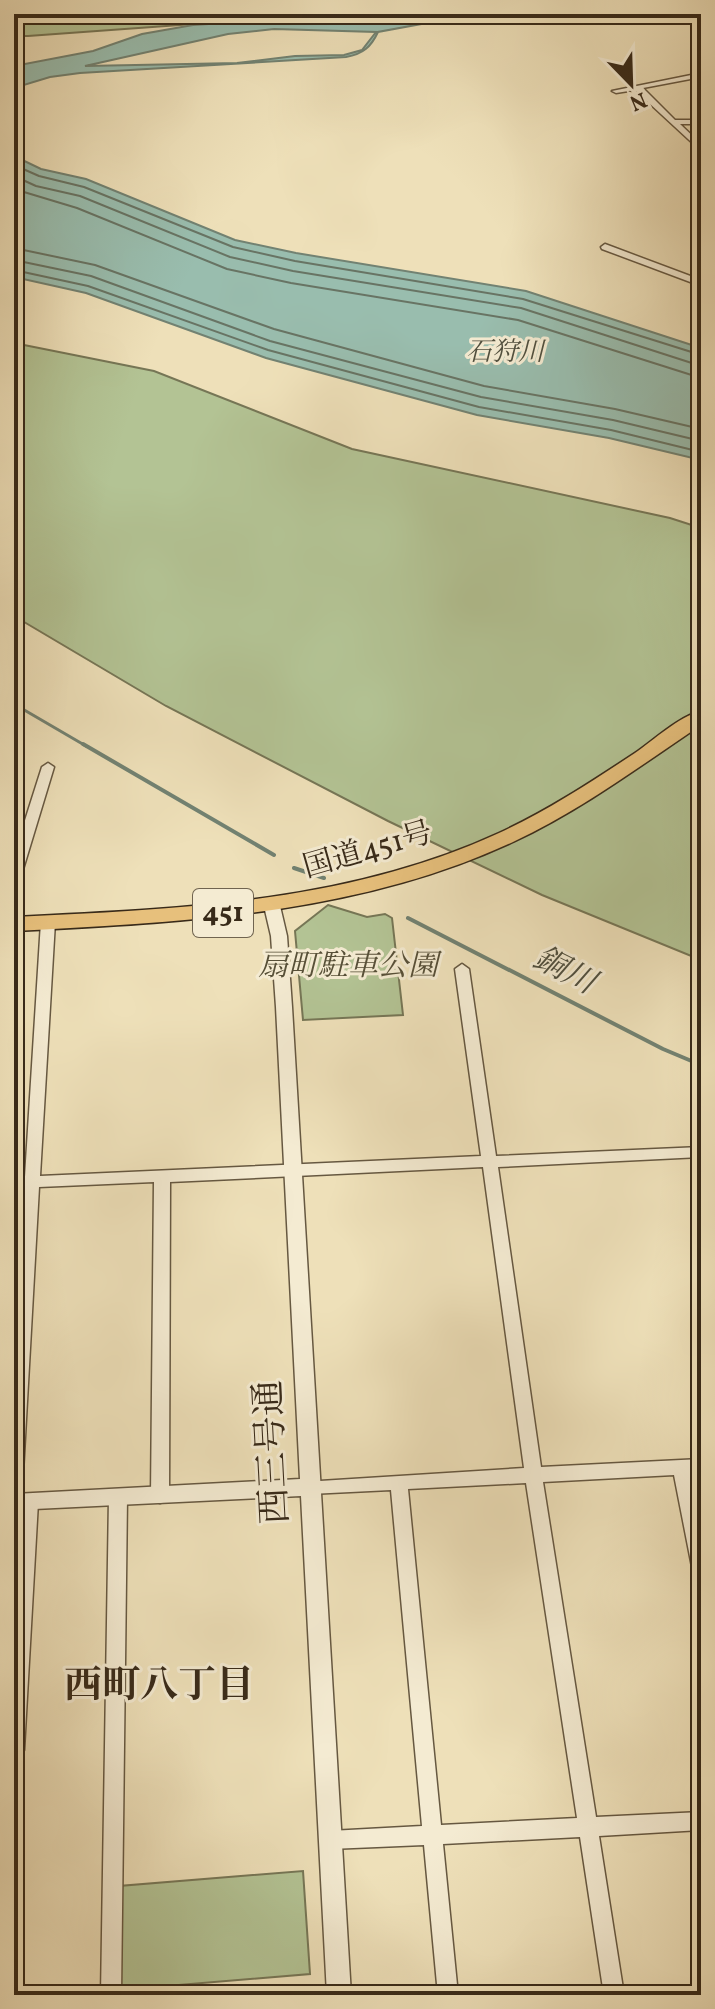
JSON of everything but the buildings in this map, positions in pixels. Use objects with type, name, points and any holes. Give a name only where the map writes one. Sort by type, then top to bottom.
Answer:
[{"type":"highway","name":"国道451号","points":[[14,924],[166,917],[272,906],[341,894],[469,853],[544,818],[701,717]]},
{"type":"street","points":[[616,91],[701,75]]},
{"type":"street","points":[[637,87],[701,149]]},
{"type":"street","points":[[674,122],[701,122]]},
{"type":"street","points":[[605,247],[701,283]]},
{"type":"street","points":[[14,876],[48,767]]},
{"type":"street","name":"西三号通","points":[[272,906],[279,936],[339,1995]]},
{"type":"street","points":[[14,1473],[22,1183],[48,922]]},
{"type":"street","points":[[462,969],[534,1477],[614,1995]]},
{"type":"street","points":[[22,1183],[701,1152]]},
{"type":"street","points":[[160,1496],[162,1176]]},
{"type":"street","points":[[14,1750],[22,1502],[701,1466]]},
{"type":"street","points":[[681,1467],[701,1567]]},
{"type":"street","points":[[399,1483],[448,1995]]},
{"type":"street","points":[[111,1995],[118,1497]]},
{"type":"street","points":[[330,1840],[701,1821]]},
{"type":"green space","points":[[14,14],[330,14],[14,36]]},
{"type":"green space","points":[[14,343],[154,371],[352,449],[670,518],[701,528],[701,960],[542,895],[388,821],[166,706],[14,616]]},
{"type":"green space","name":"扇町駐車公園","points":[[328,905],[367,917],[385,914],[392,918],[403,1015],[303,1020],[295,931]]},
{"type":"green space","points":[[303,1871],[310,1974],[119,1990],[119,1886]]},
{"type":"water","points":[[367,14],[476,14],[378,32],[366,49],[346,57],[80,73],[50,77],[14,88],[14,66],[93,51],[142,34],[193,25]],"holes":[[[274,29],[376,32],[362,50],[344,55],[295,56],[237,63],[85,66],[228,34]]]},
{"type":"water","name":"石狩川","points":[[14,156],[41,169],[86,179],[235,240],[526,291],[701,348],[701,460],[609,438],[477,415],[266,358],[86,293],[14,277]]},
{"type":"waterway","name":"銅川","points":[[14,704],[86,746]]},
{"type":"waterway","name":"銅川","points":[[83,744],[274,855]]},
{"type":"waterway","name":"銅川","points":[[294,868],[324,878]]},
{"type":"waterway","name":"銅川","points":[[408,918],[663,1049],[701,1065]]},
{"type":"district","name":"西町八丁目","points":[[159,1687]]}]
